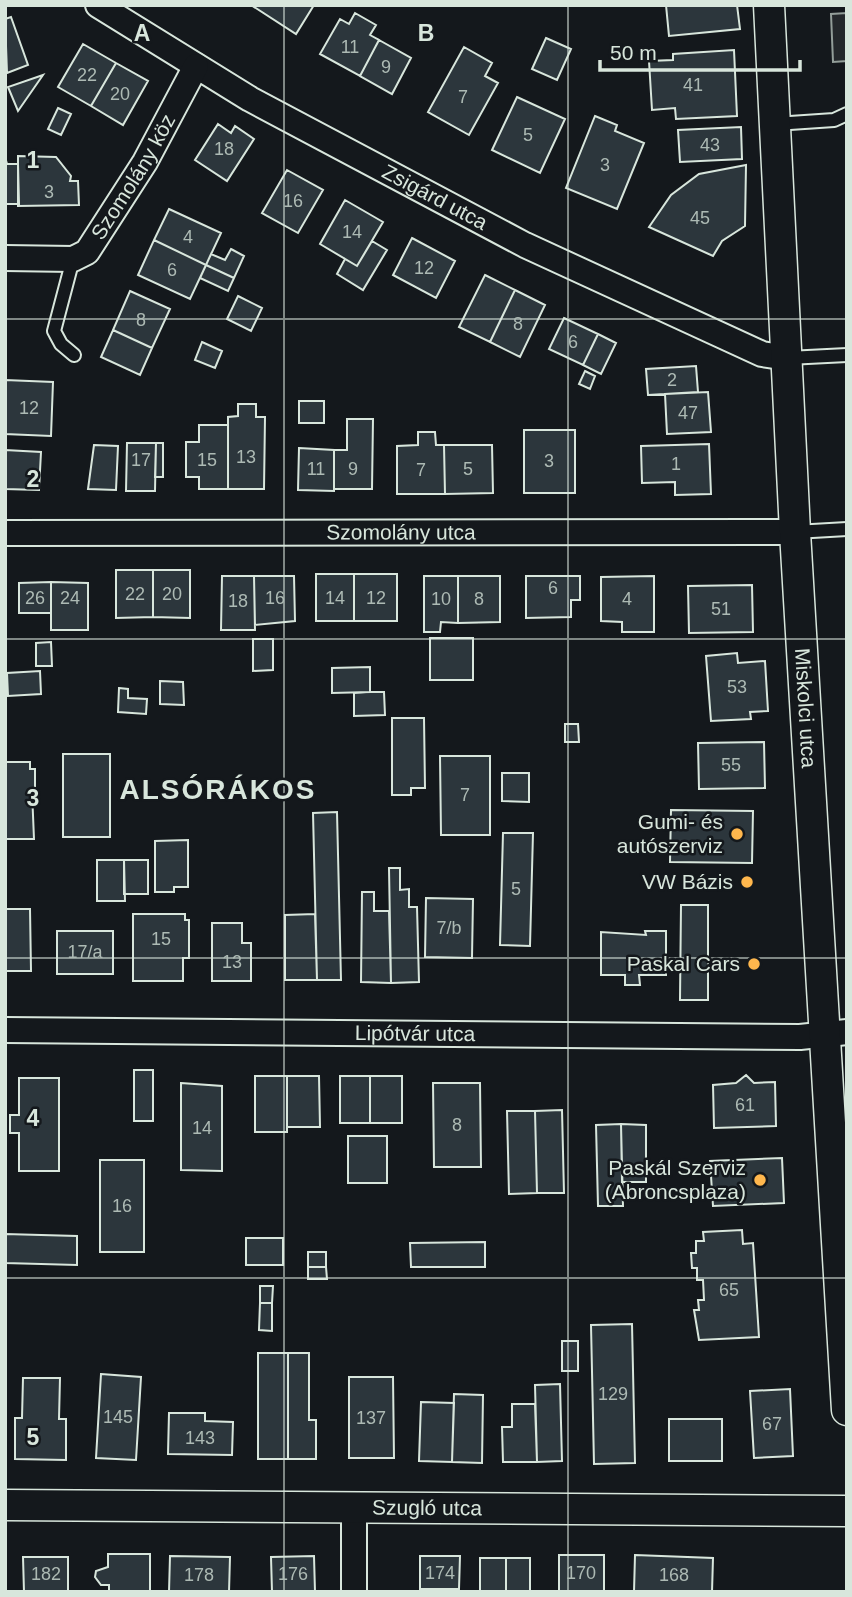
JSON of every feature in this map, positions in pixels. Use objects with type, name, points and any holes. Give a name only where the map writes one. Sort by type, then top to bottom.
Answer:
[{"type":"street","name":"Zsigárd utca","points":[[98,5],[250,99],[525,245],[762,354],[788,358]]},
{"type":"street","name":"Miskolci utca","points":[[769,5],[795,532],[836,1035],[847,1410]]},
{"type":"street","name":"Szomolány köz","points":[[5,258],[73,259],[87,252],[145,162],[196,66]]},
{"type":"street","name":"Szomolány utca","points":[[5,533],[795,532]]},
{"type":"street","name":"Lipótvár utca","points":[[5,1030],[836,1035]]},
{"type":"street","name":"Szugló utca","points":[[5,1505],[847,1511]]},
{"type":"street","points":[[354,1509],[354,1592]]},
{"type":"lane","points":[[775,124],[834,120],[847,114]]},
{"type":"lane","points":[[73,259],[54,331],[61,344],[74,355]]},
{"type":"lane","points":[[788,358],[847,355]]},
{"type":"lane","points":[[795,532],[847,529]]},
{"type":"shaded area","points":[[847,13],[847,61],[833,62],[831,14]]},
{"type":"building","points":[[251,5],[314,5],[296,34]]},
{"type":"building","points":[[666,5],[737,5],[740,29],[669,36]]},
{"type":"building","points":[[355,13],[376,25],[370,35],[379,40],[360,76],[320,54],[340,19],[349,24]]},
{"type":"building","points":[[11,17],[28,65],[7,73],[5,19]]},
{"type":"building","points":[[546,38],[571,49],[557,80],[532,69]]},
{"type":"building","points":[[379,40],[411,58],[392,94],[360,76]]},
{"type":"building","points":[[83,44],[116,63],[91,106],[58,87]]},
{"type":"building","points":[[464,47],[492,63],[485,76],[498,83],[469,135],[428,112]]},
{"type":"building","points":[[734,50],[737,116],[676,119],[675,108],[652,110],[649,61],[673,60],[673,54]]},
{"type":"building","points":[[116,63],[148,81],[123,125],[91,106]]},
{"type":"building","points":[[43,75],[18,111],[8,87]]},
{"type":"building","points":[[517,97],[565,119],[540,173],[492,150]]},
{"type":"building","points":[[58,108],[71,114],[61,135],[48,129]]},
{"type":"building","points":[[595,116],[617,125],[615,131],[644,143],[617,209],[566,188]]},
{"type":"building","points":[[218,124],[231,133],[235,126],[254,139],[227,181],[195,160]]},
{"type":"building","points":[[741,127],[742,159],[680,162],[678,130]]},
{"type":"building","points":[[18,156],[56,157],[71,176],[70,181],[78,181],[79,205],[18,206]]},
{"type":"building","points":[[5,157],[7,164],[18,164],[19,204],[5,204]]},
{"type":"building","points":[[746,165],[745,226],[722,241],[713,256],[649,227],[671,195],[699,174]]},
{"type":"building","points":[[287,170],[323,190],[298,233],[262,213]]},
{"type":"building","points":[[345,200],[383,222],[357,266],[320,244]]},
{"type":"building","points":[[169,209],[221,233],[206,265],[154,240]]},
{"type":"building","points":[[412,238],[455,261],[436,298],[393,275]]},
{"type":"building","points":[[154,240],[206,265],[190,299],[138,275]]},
{"type":"building","points":[[372,241],[387,250],[363,290],[337,274],[345,259],[357,266]]},
{"type":"building","points":[[231,249],[244,256],[234,278],[206,265],[211,254],[225,260]]},
{"type":"building","points":[[206,265],[234,278],[228,291],[200,278]]},
{"type":"building","points":[[485,275],[515,290],[490,342],[459,327]]},
{"type":"building","points":[[515,290],[545,305],[520,357],[490,342]]},
{"type":"building","points":[[130,291],[170,309],[152,348],[113,330]]},
{"type":"building","points":[[238,296],[262,308],[251,331],[227,319]]},
{"type":"building","points":[[564,318],[598,334],[583,365],[549,349]]},
{"type":"building","points":[[113,330],[152,348],[140,375],[101,357]]},
{"type":"building","points":[[598,334],[616,343],[601,374],[583,365]]},
{"type":"building","points":[[202,342],[222,351],[215,368],[195,360]]},
{"type":"building","points":[[696,366],[698,392],[648,395],[646,369]]},
{"type":"building","points":[[585,371],[595,376],[590,389],[579,384]]},
{"type":"building","points":[[5,380],[53,382],[51,436],[5,434]]},
{"type":"building","points":[[708,392],[711,432],[667,434],[665,394]]},
{"type":"building","points":[[299,401],[324,401],[324,423],[299,423]]},
{"type":"building","points":[[238,404],[256,404],[256,417],[265,417],[264,489],[228,489],[228,417],[238,416]]},
{"type":"building","points":[[347,419],[373,419],[372,489],[334,489],[334,450],[347,450]]},
{"type":"building","points":[[199,425],[228,425],[228,489],[199,489],[199,477],[186,477],[186,442],[199,442]]},
{"type":"building","points":[[524,430],[575,430],[575,493],[524,493]]},
{"type":"building","points":[[418,432],[435,432],[436,445],[444,445],[445,494],[397,494],[397,446],[418,445]]},
{"type":"building","points":[[127,443],[156,443],[155,491],[126,491]]},
{"type":"building","points":[[156,443],[163,443],[163,477],[155,477]]},
{"type":"building","points":[[709,444],[711,494],[675,495],[675,482],[642,483],[641,446]]},
{"type":"building","points":[[94,445],[118,446],[116,490],[88,489]]},
{"type":"building","points":[[444,445],[492,445],[493,493],[445,494]]},
{"type":"building","points":[[299,448],[334,450],[334,491],[298,490]]},
{"type":"building","points":[[5,450],[41,452],[39,490],[5,489]]},
{"type":"building","points":[[116,570],[153,570],[153,617],[116,618]]},
{"type":"building","points":[[153,570],[190,570],[190,618],[153,617]]},
{"type":"building","points":[[316,574],[354,574],[354,621],[316,621]]},
{"type":"building","points":[[354,574],[397,574],[397,621],[354,621]]},
{"type":"building","points":[[222,576],[254,576],[255,630],[221,630]]},
{"type":"building","points":[[254,576],[294,576],[295,621],[255,625]]},
{"type":"building","points":[[424,576],[458,576],[458,623],[441,622],[440,632],[424,632]]},
{"type":"building","points":[[458,576],[500,576],[500,622],[458,623]]},
{"type":"building","points":[[526,576],[580,576],[580,600],[571,600],[571,617],[526,618]]},
{"type":"building","points":[[654,576],[654,632],[622,632],[622,622],[601,621],[601,577]]},
{"type":"building","points":[[51,582],[51,613],[19,613],[19,583]]},
{"type":"building","points":[[51,582],[88,583],[88,630],[51,630]]},
{"type":"building","points":[[752,585],[753,632],[689,633],[688,586]]},
{"type":"building","points":[[430,638],[473,638],[473,680],[430,680]]},
{"type":"building","points":[[253,639],[273,639],[273,670],[253,671]]},
{"type":"building","points":[[51,642],[52,666],[36,666],[36,643]]},
{"type":"building","points":[[737,653],[738,663],[765,661],[768,711],[750,712],[751,719],[711,721],[706,656]]},
{"type":"building","points":[[370,667],[370,692],[332,693],[332,668]]},
{"type":"building","points":[[40,671],[41,694],[8,696],[7,673]]},
{"type":"building","points":[[160,681],[183,682],[184,705],[160,704]]},
{"type":"building","points":[[119,688],[128,689],[128,698],[147,699],[146,714],[118,712]]},
{"type":"building","points":[[384,692],[385,715],[354,716],[354,693]]},
{"type":"building","points":[[392,718],[424,718],[425,788],[411,788],[411,795],[392,795]]},
{"type":"building","points":[[565,724],[578,724],[579,742],[565,742]]},
{"type":"building","points":[[764,742],[765,788],[699,789],[698,743]]},
{"type":"building","points":[[63,754],[110,754],[110,837],[63,837]]},
{"type":"building","points":[[440,756],[490,756],[490,835],[441,835]]},
{"type":"building","points":[[5,762],[30,762],[30,769],[35,769],[35,791],[32,791],[34,839],[5,839]]},
{"type":"building","points":[[502,773],[529,773],[529,802],[502,801]]},
{"type":"building","points":[[671,810],[753,811],[752,863],[670,862]]},
{"type":"building","points":[[337,812],[341,980],[317,980],[313,813]]},
{"type":"building","points":[[503,833],[533,833],[530,946],[500,945]]},
{"type":"building","points":[[188,840],[188,887],[174,887],[174,892],[155,892],[155,841]]},
{"type":"building","points":[[97,860],[124,860],[125,901],[97,901]]},
{"type":"building","points":[[124,860],[148,860],[148,894],[124,894]]},
{"type":"building","points":[[389,868],[400,868],[400,890],[409,889],[409,907],[417,907],[419,982],[391,983]]},
{"type":"building","points":[[362,892],[374,892],[374,911],[389,911],[391,983],[361,982]]},
{"type":"building","points":[[426,898],[473,899],[472,958],[425,957]]},
{"type":"building","points":[[681,905],[708,905],[708,1000],[680,1000]]},
{"type":"building","points":[[5,909],[30,909],[31,971],[5,971]]},
{"type":"building","points":[[133,914],[185,914],[185,920],[189,920],[189,958],[183,958],[183,981],[133,981]]},
{"type":"building","points":[[315,914],[317,980],[285,980],[285,915]]},
{"type":"building","points":[[212,923],[242,923],[242,943],[251,943],[251,981],[212,981]]},
{"type":"building","points":[[57,931],[113,931],[113,974],[57,974]]},
{"type":"building","points":[[645,931],[666,931],[666,975],[639,975],[640,985],[625,985],[625,975],[601,975],[601,932],[646,935]]},
{"type":"building","points":[[134,1070],[153,1070],[153,1121],[134,1121]]},
{"type":"building","points":[[746,1075],[754,1083],[775,1082],[776,1126],[714,1128],[713,1085],[736,1083]]},
{"type":"building","points":[[255,1076],[287,1076],[287,1132],[255,1132]]},
{"type":"building","points":[[287,1076],[319,1076],[320,1127],[287,1127]]},
{"type":"building","points":[[340,1076],[370,1076],[370,1123],[340,1123]]},
{"type":"building","points":[[370,1076],[402,1076],[402,1123],[370,1123]]},
{"type":"building","points":[[19,1078],[59,1078],[59,1171],[19,1171],[19,1133],[10,1133],[10,1115],[19,1115]]},
{"type":"building","points":[[181,1083],[222,1086],[222,1171],[181,1170]]},
{"type":"building","points":[[433,1083],[480,1083],[481,1167],[434,1167]]},
{"type":"building","points":[[562,1110],[564,1193],[537,1193],[535,1111]]},
{"type":"building","points":[[507,1111],[535,1111],[537,1193],[509,1194]]},
{"type":"building","points":[[621,1124],[623,1206],[598,1206],[596,1125]]},
{"type":"building","points":[[621,1124],[646,1125],[646,1182],[622,1182]]},
{"type":"building","points":[[348,1136],[387,1136],[387,1183],[348,1183]]},
{"type":"building","points":[[782,1158],[784,1203],[713,1206],[710,1161]]},
{"type":"building","points":[[100,1160],[144,1160],[144,1252],[100,1252]]},
{"type":"building","points":[[742,1230],[743,1244],[753,1243],[759,1337],[699,1340],[694,1310],[699,1310],[698,1300],[704,1300],[703,1280],[697,1280],[697,1268],[692,1268],[691,1253],[696,1253],[696,1241],[704,1241],[703,1232]]},
{"type":"building","points":[[5,1234],[77,1236],[77,1265],[5,1263]]},
{"type":"building","points":[[246,1238],[283,1238],[283,1265],[246,1265]]},
{"type":"building","points":[[485,1242],[485,1267],[411,1267],[410,1243]]},
{"type":"building","points":[[308,1252],[326,1252],[326,1267],[308,1267]]},
{"type":"building","points":[[308,1267],[326,1267],[327,1279],[308,1279]]},
{"type":"building","points":[[260,1286],[273,1286],[272,1303],[260,1303]]},
{"type":"building","points":[[260,1303],[272,1303],[272,1331],[259,1330]]},
{"type":"building","points":[[632,1324],[635,1463],[594,1464],[591,1325]]},
{"type":"building","points":[[562,1341],[578,1341],[578,1371],[562,1371]]},
{"type":"building","points":[[258,1353],[288,1353],[288,1459],[258,1459]]},
{"type":"building","points":[[288,1353],[309,1353],[309,1420],[316,1420],[316,1459],[288,1459]]},
{"type":"building","points":[[101,1374],[141,1377],[136,1460],[96,1458]]},
{"type":"building","points":[[349,1377],[393,1377],[394,1458],[349,1458]]},
{"type":"building","points":[[23,1378],[60,1378],[59,1419],[66,1419],[66,1460],[15,1459],[15,1418],[22,1418]]},
{"type":"building","points":[[560,1384],[562,1461],[537,1462],[535,1385]]},
{"type":"building","points":[[790,1389],[793,1456],[754,1458],[750,1391]]},
{"type":"building","points":[[454,1394],[483,1395],[482,1463],[452,1462]]},
{"type":"building","points":[[421,1402],[454,1403],[452,1462],[419,1461]]},
{"type":"building","points":[[512,1404],[535,1404],[537,1462],[503,1462],[502,1427],[512,1427]]},
{"type":"building","points":[[169,1413],[205,1413],[205,1421],[233,1422],[232,1455],[168,1454]]},
{"type":"building","points":[[669,1419],[722,1419],[722,1461],[669,1461]]},
{"type":"building","points":[[108,1554],[150,1554],[150,1592],[109,1592],[109,1585],[101,1585],[95,1577],[96,1571],[108,1567]]},
{"type":"building","points":[[559,1555],[604,1555],[604,1591],[559,1591]]},
{"type":"building","points":[[635,1555],[713,1558],[712,1592],[634,1592]]},
{"type":"building","points":[[170,1556],[230,1557],[229,1592],[169,1592]]},
{"type":"building","points":[[314,1556],[315,1592],[272,1592],[271,1557]]},
{"type":"building","points":[[420,1556],[460,1556],[459,1589],[420,1589]]},
{"type":"building","points":[[23,1557],[68,1557],[68,1592],[24,1592]]},
{"type":"building","points":[[480,1558],[506,1558],[506,1592],[480,1592]]},
{"type":"building","points":[[506,1558],[530,1558],[530,1592],[506,1592]]},
{"type":"place","name":"Gumi- és autószerviz","points":[[737,834]]},
{"type":"place","name":"VW Bázis","points":[[747,882]]},
{"type":"place","name":"Paskal Cars","points":[[754,964]]},
{"type":"place","name":"Paskál Szerviz (Abroncsplaza)","points":[[760,1180]]},
{"type":"district","name":"ALSÓRÁKOS","points":[[218,789]]}]
